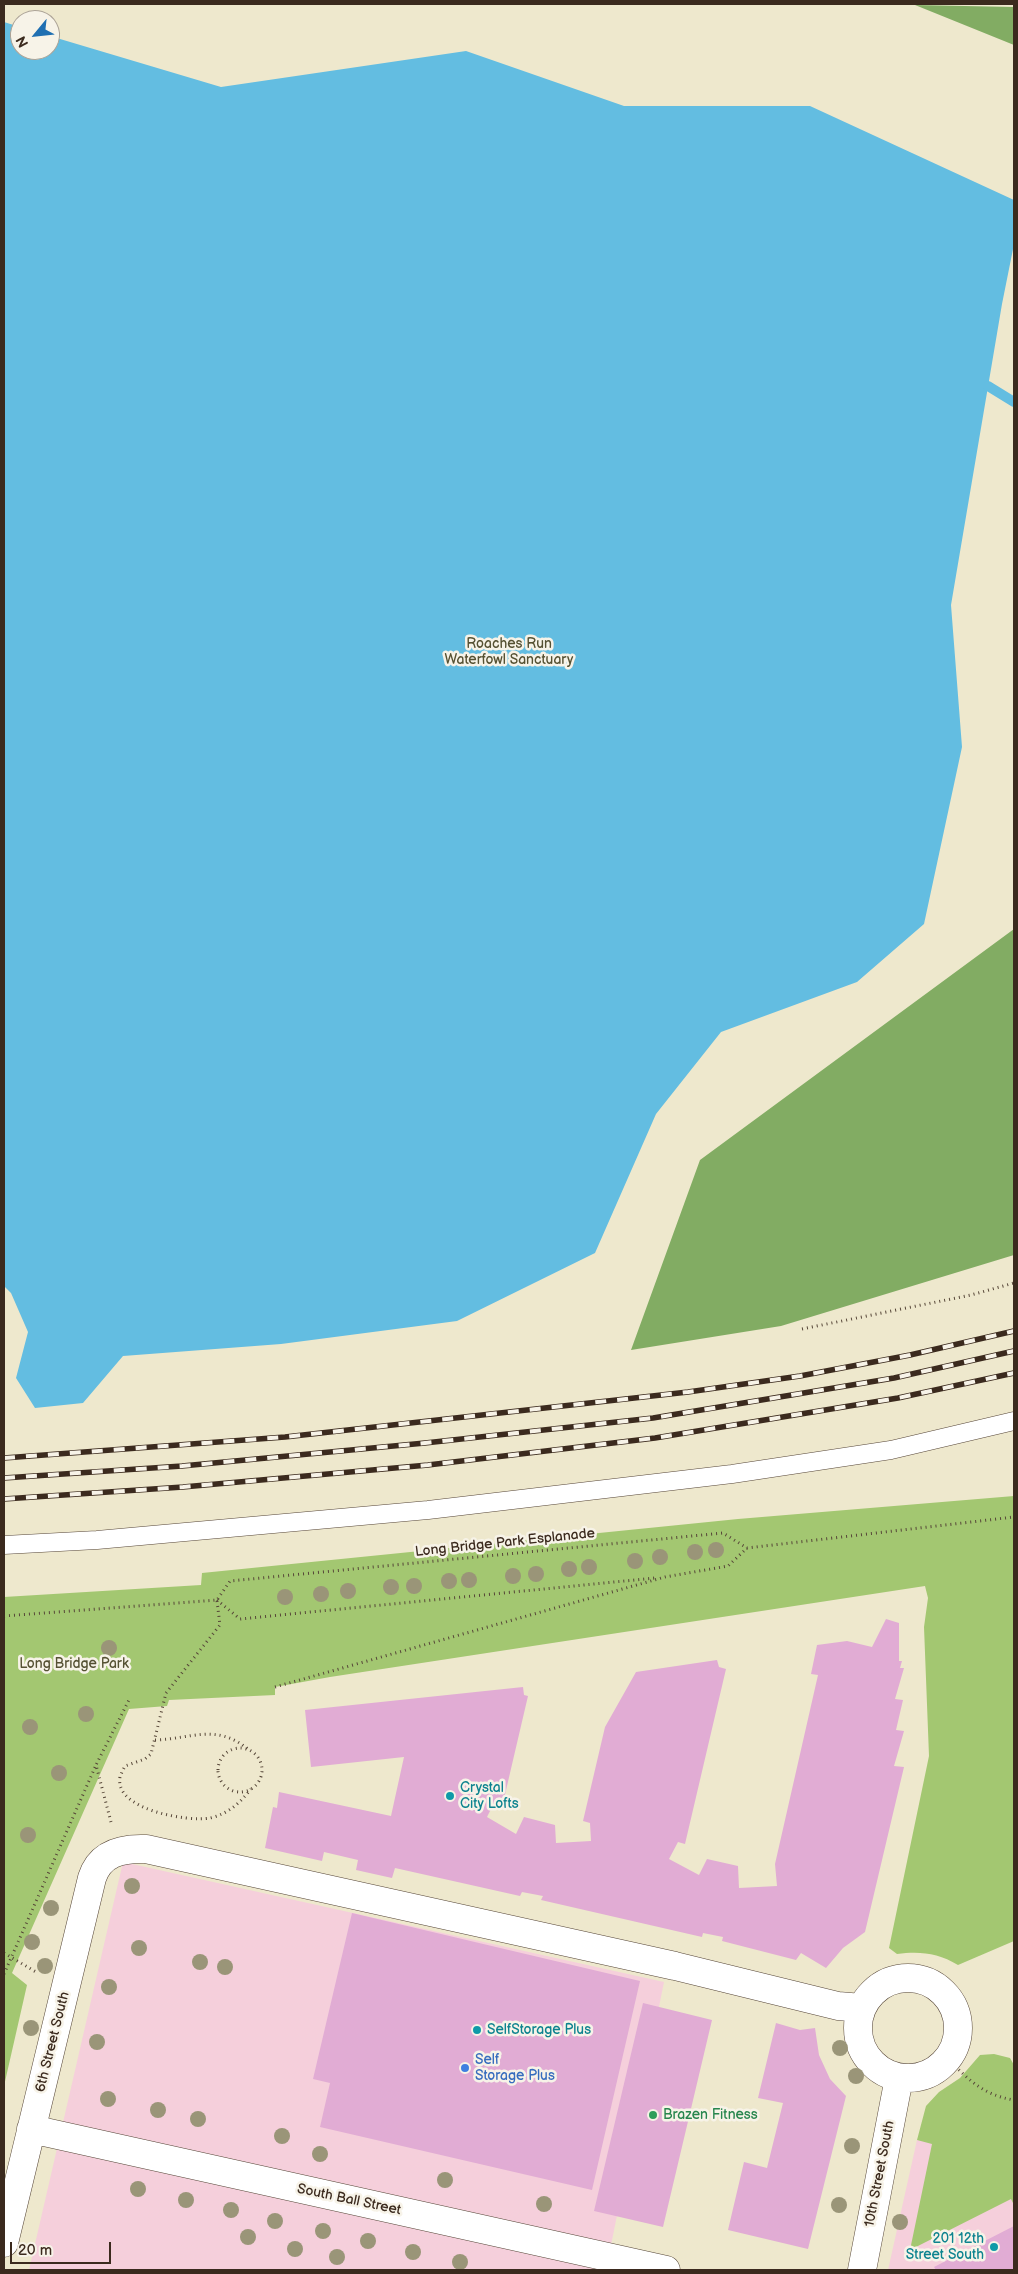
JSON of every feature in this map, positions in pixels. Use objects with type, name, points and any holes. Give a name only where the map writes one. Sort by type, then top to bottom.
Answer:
[{"type":"street","points":[[115,1841],[128,1848],[146,1848],[646,1960],[838,2006],[862,2008]]},
{"type":"street","name":"6th Street South","points":[[4,2243],[92,1878],[95,1868],[115,1841]]},
{"type":"street","points":[[914,1978],[929,1982],[943,1992],[952,2004],[958,2020],[958,2036],[948,2059],[931,2073],[916,2078],[899,2078],[882,2071],[869,2060],[860,2044],[858,2026],[862,2008],[870,1994],[883,1984],[898,1979],[914,1978]]},
{"type":"street","name":"10th Street South","points":[[862,2270],[899,2078]]},
{"type":"street","name":"South Ball Street","points":[[31,2129],[666,2270]]},
{"type":"lane","points":[[4,1545],[97,1540],[428,1510],[722,1475],[891,1450],[1014,1421]]},
{"type":"path","points":[[802,1329],[971,1295],[1014,1283]]},
{"type":"path","points":[[4,1616],[217,1600],[240,1619],[665,1577],[728,1566],[747,1548],[1014,1518]]},
{"type":"path","name":"Long Bridge Park Esplanade","points":[[217,1600],[230,1581],[723,1532],[747,1548]]},
{"type":"path","points":[[275,1687],[665,1577]]},
{"type":"path","points":[[155,1740],[216,1734],[235,1738],[260,1760],[262,1768],[261,1777],[241,1801],[227,1812],[210,1818],[167,1816],[140,1806],[124,1792],[120,1779],[125,1766],[146,1759],[151,1754],[166,1693],[220,1625],[217,1600]]},
{"type":"path","points":[[4,1974],[96,1765],[130,1698]]},
{"type":"path","points":[[249,1750],[241,1748],[226,1753],[218,1767],[222,1783],[228,1788],[235,1792],[251,1789]]},
{"type":"path","points":[[96,1765],[115,1841]]},
{"type":"path","points":[[4,1953],[36,1972]]},
{"type":"path","points":[[948,2059],[975,2086],[999,2098],[1014,2100]]},
{"type":"shaded area","points":[[123,1862],[664,1982],[606,2270],[29,2270]]},
{"type":"shaded area","points":[[917,2140],[1014,2151],[1014,2270],[888,2270]]},
{"type":"green space","points":[[915,5],[1014,7],[1014,45]]},
{"type":"green space","points":[[1014,929],[1014,1255],[781,1326],[631,1350],[700,1160]]},
{"type":"green space","name":"Long Bridge Park","points":[[1014,1496],[1014,1941],[958,1965],[936,1955],[921,1953],[897,1954],[889,1948],[929,1756],[924,1627],[928,1598],[925,1586],[330,1677],[275,1687],[275,1695],[169,1700],[167,1706],[129,1709],[12,1973],[27,1985],[4,2086],[4,1597],[201,1585],[202,1573],[738,1519]]},
{"type":"green space","points":[[994,2054],[1010,2058],[1014,2065],[1014,2205],[1011,2199],[910,2250],[932,2144],[917,2140],[926,2106],[939,2092],[960,2078],[980,2055]]},
{"type":"water","name":"Roaches Run Waterfowl Sanctuary","points":[[4,22],[10,24],[10,60],[60,60],[60,39],[221,87],[466,51],[624,106],[810,106],[1014,200],[1014,244],[1002,304],[951,605],[962,747],[924,924],[857,982],[721,1032],[656,1114],[595,1253],[457,1321],[281,1344],[123,1356],[83,1403],[35,1408],[16,1378],[28,1332],[11,1293],[4,1286]]},
{"type":"building","name":"Crystal City Lofts","points":[[886,1619],[899,1623],[899,1661],[902,1661],[900,1668],[904,1668],[895,1699],[903,1700],[896,1730],[904,1731],[894,1766],[904,1767],[865,1932],[843,1948],[826,1968],[801,1953],[796,1960],[722,1941],[723,1937],[703,1933],[702,1937],[541,1900],[543,1896],[522,1892],[520,1896],[395,1868],[392,1878],[356,1870],[358,1860],[324,1852],[322,1861],[265,1848],[273,1807],[277,1808],[279,1792],[391,1816],[404,1757],[311,1767],[305,1710],[523,1687],[524,1695],[528,1696],[503,1803],[495,1801],[487,1817],[516,1834],[524,1817],[555,1825],[556,1843],[591,1841],[590,1823],[583,1821],[605,1727],[636,1672],[717,1660],[719,1667],[726,1669],[685,1844],[678,1842],[669,1859],[699,1875],[707,1859],[738,1866],[739,1888],[777,1886],[775,1864],[818,1675],[811,1674],[817,1645],[847,1641],[872,1647]]},
{"type":"building","name":"SelfStorage Plus","points":[[352,1913],[640,1981],[592,2190],[320,2127],[330,2083],[313,2079]]},
{"type":"building","name":"Brazen Fitness","points":[[643,2003],[712,2020],[663,2227],[594,2211]]},
{"type":"building","points":[[776,2023],[800,2030],[815,2028],[819,2055],[830,2079],[846,2096],[808,2249],[728,2230],[744,2162],[767,2168],[783,2103],[758,2098]]},
{"type":"building","name":"201 12th Street South","points":[[1014,2226],[1014,2270],[936,2270],[934,2267]]},
{"type":"waterway","points":[[988,386],[1014,402]]},
{"type":"railway","points":[[4,1458],[285,1437],[688,1392],[800,1376],[910,1355],[1014,1331]]},
{"type":"railway","points":[[4,1478],[182,1466],[425,1443],[653,1418],[894,1378],[1014,1351]]},
{"type":"railway","points":[[4,1499],[183,1487],[428,1465],[655,1438],[898,1398],[1014,1373]]},
{"type":"place","name":"Crystal City Lofts","points":[[450,1796]]},
{"type":"place","name":"SelfStorage Plus","points":[[477,2030]]},
{"type":"place","name":"Self Storage Plus","points":[[465,2068]]},
{"type":"place","name":"Brazen Fitness","points":[[653,2115]]},
{"type":"place","name":"201 12th Street South","points":[[994,2247]]}]
